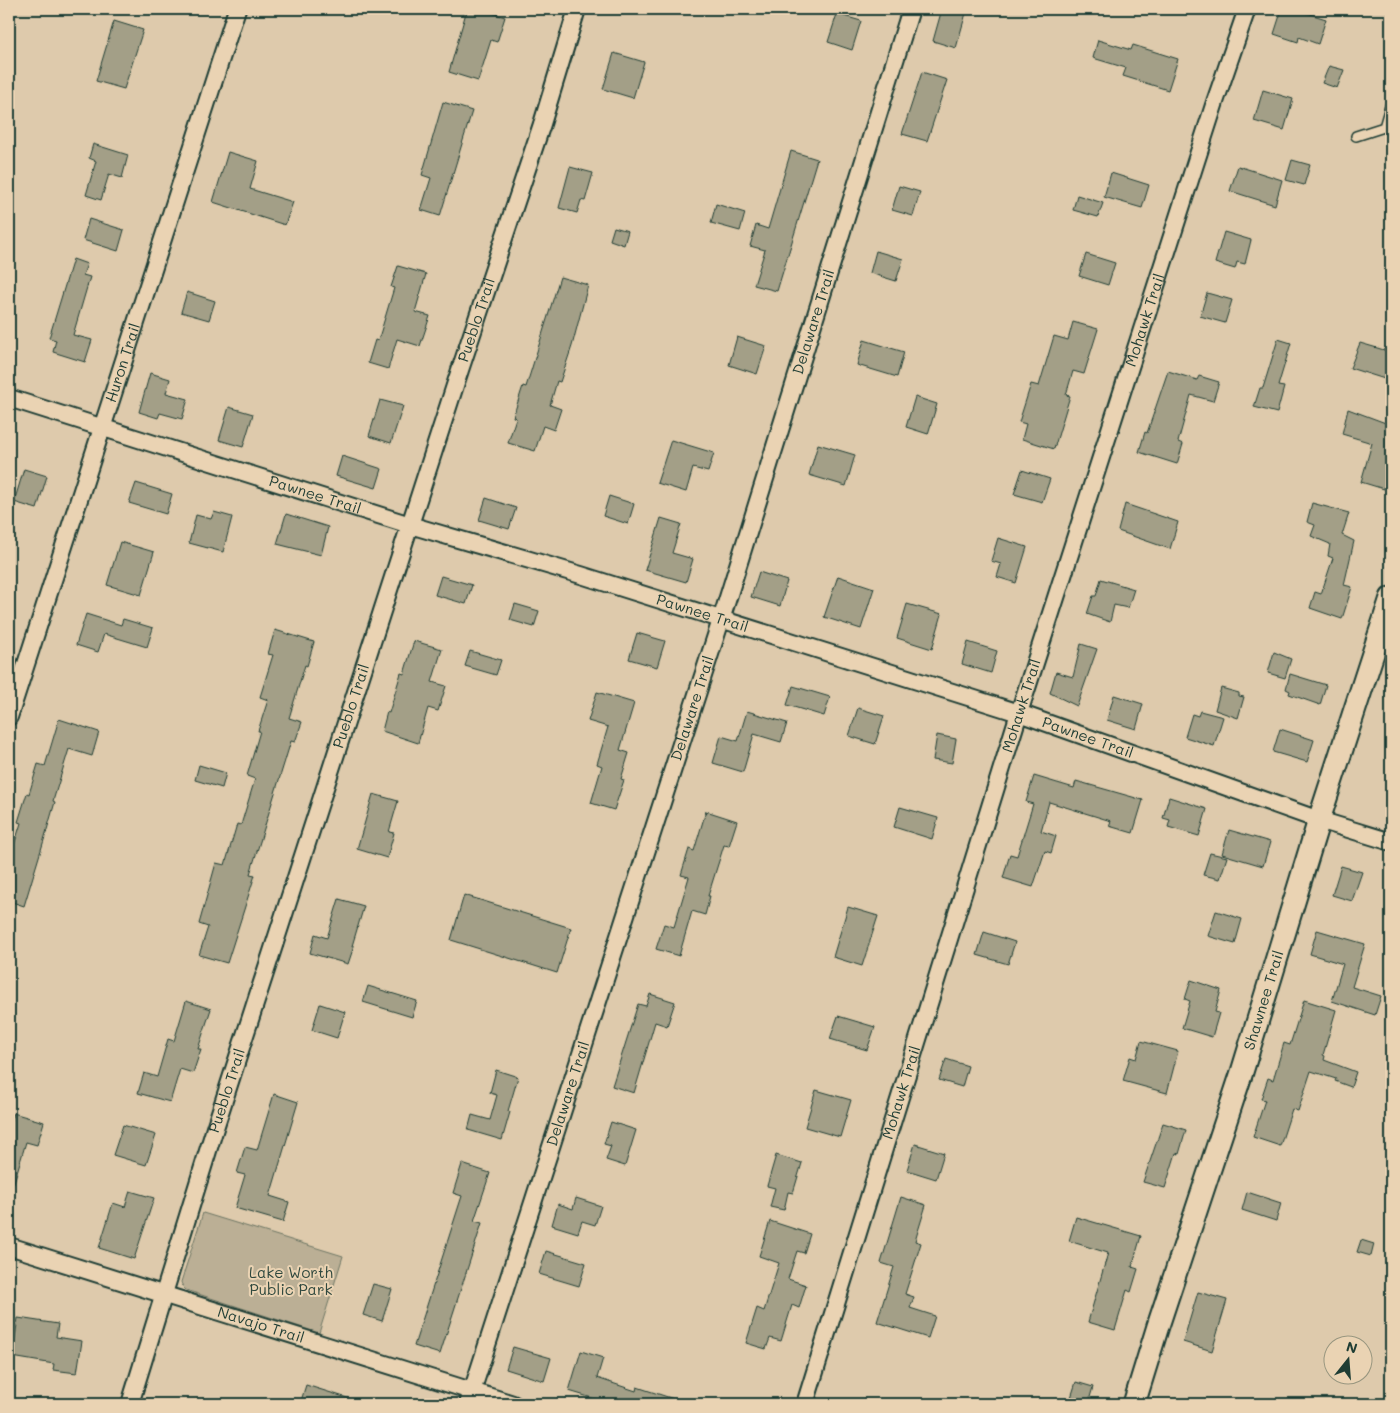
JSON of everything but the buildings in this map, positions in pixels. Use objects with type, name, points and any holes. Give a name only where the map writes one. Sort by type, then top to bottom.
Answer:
[{"type":"street","name":"Huron Trail","points":[[9,716],[236,9]]},
{"type":"street","name":"Pueblo Trail","points":[[130,1404],[216,1128],[410,525],[542,124],[577,9]]},
{"type":"street","name":"Delaware Trail","points":[[470,1398],[721,620],[910,9]]},
{"type":"street","name":"Mohawk Trail","points":[[805,1404],[1019,713],[1212,111],[1247,9]]},
{"type":"street","name":"Pawnee Trail","points":[[9,398],[410,525],[581,575],[1019,713],[1319,820],[1391,842]]},
{"type":"street","name":"Shawnee Trail","points":[[1134,1404],[1242,1072],[1319,820],[1391,598]]},
{"type":"street","name":"Navajo Trail","points":[[9,1246],[164,1295],[470,1398],[513,1404]]},
{"type":"lane","points":[[1356,136],[1384,127],[1391,103]]},
{"type":"green space","name":"Lake Worth Public Park","points":[[203,1213],[343,1256],[319,1333],[186,1290],[183,1287],[181,1282]]}]
